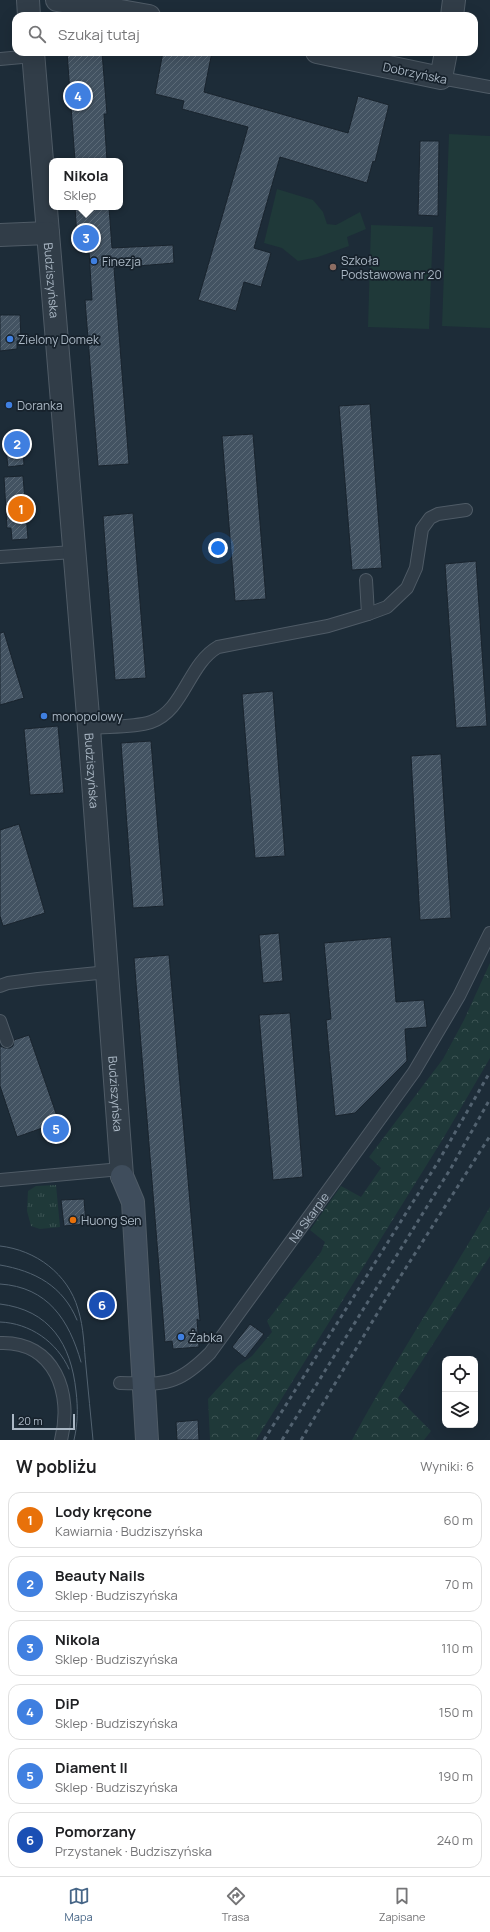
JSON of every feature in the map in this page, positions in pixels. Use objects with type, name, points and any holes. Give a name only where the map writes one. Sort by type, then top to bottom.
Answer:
[{"type":"street","points":[[28,0],[29,12]]},
{"type":"street","points":[[57,0],[126,12]]},
{"type":"street","points":[[452,12],[454,0]]},
{"type":"street","name":"Budziszyńska","points":[[33,56],[73,552],[89,728],[122,1172],[133,1202],[147,1440]]},
{"type":"street","name":"Dobrzyńska","points":[[336,56],[441,78]]},
{"type":"street","points":[[441,78],[445,56]]},
{"type":"street","points":[[0,235],[48,233]]},
{"type":"lane","points":[[0,59],[20,56]]},
{"type":"lane","name":"Dobrzyńska","points":[[441,78],[490,87]]},
{"type":"lane","points":[[89,728],[137,724],[150,722],[161,717],[169,710],[202,659],[218,647],[328,626],[387,608],[407,588],[416,568],[422,529],[430,518],[438,514],[466,510]]},
{"type":"lane","points":[[0,557],[73,552]]},
{"type":"lane","points":[[366,580],[368,614]]},
{"type":"lane","name":"Na Skarpie","points":[[120,1383],[165,1382],[176,1379],[199,1364],[210,1353],[414,1072],[459,996],[490,933]]},
{"type":"lane","points":[[0,986],[8,983],[108,972]]},
{"type":"lane","points":[[0,1021],[7,1041]]},
{"type":"lane","points":[[0,1180],[122,1172]]},
{"type":"lane","points":[[0,1343],[19,1344],[36,1351],[47,1360],[54,1369],[59,1380],[63,1403],[64,1422],[61,1440]]},
{"type":"green space","points":[[449,134],[490,136],[490,328],[442,326]]},
{"type":"green space","points":[[277,189],[313,200],[323,212],[327,224],[336,225],[360,212],[366,229],[347,237],[349,246],[318,257],[298,261],[282,248],[264,243]]},
{"type":"green space","points":[[371,225],[433,227],[429,329],[368,327]]},
{"type":"green space","points":[[490,963],[490,1058],[444,1137],[256,1440],[210,1440],[208,1399],[238,1366],[252,1356],[272,1332],[267,1321],[321,1252],[325,1242],[310,1230],[341,1186],[361,1197],[381,1168],[369,1157],[443,1059],[464,1020]]},
{"type":"green space","points":[[56,1185],[60,1227],[40,1229],[31,1226],[27,1211],[28,1191],[36,1186]]},
{"type":"green space","points":[[490,1207],[490,1256],[398,1398],[431,1431],[424,1440],[352,1440],[385,1381]]},
{"type":"building","points":[[67,56],[102,56],[107,114],[104,114],[107,158],[75,158]]},
{"type":"building","points":[[162,56],[211,56],[204,92],[348,133],[358,96],[389,105],[375,162],[373,161],[367,183],[280,157],[254,248],[271,253],[261,287],[244,282],[236,311],[198,300],[248,127],[182,109],[184,101],[155,94]]},
{"type":"building","points":[[420,141],[439,141],[438,216],[418,215]]},
{"type":"building","points":[[75,210],[109,210],[112,248],[173,245],[174,263],[114,268],[129,464],[98,466],[85,300],[92,300],[89,251],[78,252]]},
{"type":"building","points":[[0,315],[20,315],[21,340],[17,341],[17,349],[0,351]]},
{"type":"building","points":[[370,404],[382,568],[352,570],[339,406]]},
{"type":"building","points":[[253,434],[266,599],[235,601],[222,436]]},
{"type":"building","points":[[22,439],[24,465],[8,467],[5,441]]},
{"type":"building","points":[[23,476],[28,539],[12,540],[11,528],[7,528],[4,477]]},
{"type":"building","points":[[133,513],[146,678],[115,680],[103,516]]},
{"type":"building","points":[[476,561],[487,726],[456,728],[445,564]]},
{"type":"building","points":[[4,632],[24,698],[0,705],[0,633]]},
{"type":"building","points":[[273,691],[285,856],[255,858],[242,694]]},
{"type":"building","points":[[58,726],[64,793],[30,795],[24,729]]},
{"type":"building","points":[[151,741],[164,906],[133,908],[121,743]]},
{"type":"building","points":[[441,754],[451,918],[420,920],[411,756]]},
{"type":"building","points":[[19,824],[45,913],[3,926],[0,916],[0,830]]},
{"type":"building","points":[[279,933],[283,981],[263,983],[259,935]]},
{"type":"building","points":[[391,937],[396,1002],[424,1000],[427,1027],[405,1029],[407,1061],[355,1113],[335,1116],[326,1020],[331,1019],[324,943]]},
{"type":"building","points":[[169,955],[200,1321],[197,1319],[199,1347],[173,1349],[172,1341],[165,1342],[134,958]]},
{"type":"building","points":[[290,1013],[303,1177],[273,1180],[259,1015]]},
{"type":"building","points":[[29,1035],[59,1122],[17,1137],[0,1086],[0,1046],[10,1048],[13,1046],[14,1040]]},
{"type":"building","points":[[84,1199],[86,1224],[64,1226],[61,1200]]},
{"type":"building","points":[[250,1324],[264,1334],[245,1358],[232,1347]]},
{"type":"building","points":[[198,1420],[199,1440],[177,1440],[176,1422]]},
{"type":"tram line","points":[[0,1246],[13,1248],[38,1258],[58,1275],[67,1285],[73,1296],[78,1309],[83,1331],[93,1440]]},
{"type":"tram line","points":[[0,1265],[25,1271],[56,1289],[71,1308],[77,1320]]},
{"type":"tram line","points":[[0,1284],[17,1286],[31,1292],[44,1299],[54,1308],[70,1333],[81,1362]]},
{"type":"tram line","points":[[0,1304],[17,1308],[32,1314],[45,1322],[55,1332],[63,1344],[69,1358],[76,1391],[77,1416],[74,1440]]},
{"type":"tram line","points":[[0,1322],[22,1326],[41,1336],[57,1350],[69,1369]]},
{"type":"railway","points":[[264,1440],[438,1162],[490,1072]]},
{"type":"railway","points":[[282,1440],[451,1168],[490,1099]]},
{"type":"railway","points":[[301,1440],[386,1299],[490,1136]]},
{"type":"place","name":"DiP","points":[[78,96]]},
{"type":"place","name":"Nikola","points":[[86,238]]},
{"type":"place","name":"Finezja","points":[[94,261]]},
{"type":"place","name":"Szkoła Podstawowa nr 20","points":[[333,267]]},
{"type":"place","name":"Zielony Domek","points":[[10,339]]},
{"type":"place","name":"Doranka","points":[[9,405]]},
{"type":"place","name":"Beauty Nails","points":[[17,444]]},
{"type":"place","name":"Lody kręcone","points":[[21,509]]},
{"type":"place","name":"monopolowy","points":[[44,716]]},
{"type":"place","name":"Diament II","points":[[56,1129]]},
{"type":"place","name":"Huong Sen","points":[[73,1220]]},
{"type":"place","name":"Pomorzany","points":[[102,1305]]},
{"type":"place","name":"Żabka","points":[[181,1337]]}]
